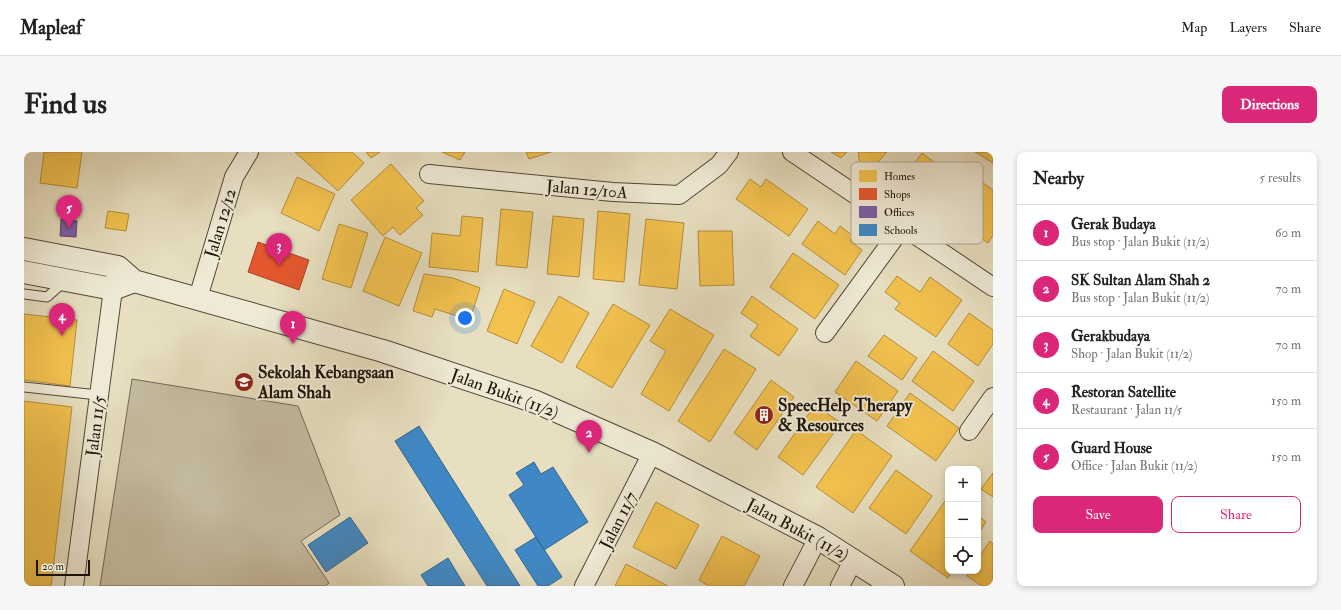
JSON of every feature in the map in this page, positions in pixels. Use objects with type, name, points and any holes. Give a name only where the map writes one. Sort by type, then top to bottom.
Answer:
[{"type":"street","name":"Jalan 12/12","points":[[198,298],[234,177],[249,152]]},
{"type":"street","name":"Jalan 12/10A","points":[[429,174],[613,192],[679,195],[719,165],[729,152]]},
{"type":"street","points":[[792,152],[851,191]]},
{"type":"street","points":[[825,333],[890,244]]},
{"type":"street","points":[[930,244],[993,286]]},
{"type":"street","name":"Jalan Bukit (11/2)","points":[[24,249],[126,274],[198,298],[383,350],[536,402],[652,454],[818,538],[893,586]]},
{"type":"street","points":[[24,272],[113,289],[126,274]]},
{"type":"street","name":"Jalan 11/5","points":[[74,586],[113,289]]},
{"type":"street","points":[[969,431],[993,397]]},
{"type":"street","name":"Jalan 11/7","points":[[584,586],[652,454]]},
{"type":"street","points":[[793,586],[818,538]]},
{"type":"street","points":[[840,586],[854,560]]},
{"type":"lane","points":[[24,294],[47,297],[66,280]]},
{"type":"lane","points":[[24,387],[98,395]]},
{"type":"shaded area","points":[[132,379],[298,406],[340,515],[301,541],[329,583],[325,586],[100,586]]},
{"type":"building: Homes","points":[[44,152],[82,152],[77,188],[40,183]]},
{"type":"building: Homes","points":[[295,152],[352,152],[364,163],[338,191]]},
{"type":"building: Homes","points":[[366,152],[380,152],[371,158]]},
{"type":"building: Homes","points":[[442,152],[465,152],[460,160]]},
{"type":"building: Homes","points":[[526,152],[551,152],[529,159]]},
{"type":"building: Homes","points":[[831,152],[847,152],[841,158]]},
{"type":"building: Homes","points":[[858,152],[887,152],[878,162],[860,162]]},
{"type":"building: Homes","points":[[975,152],[993,152],[993,163]]},
{"type":"building: Homes","points":[[922,153],[934,162],[915,162]]},
{"type":"building: Homes","points":[[391,164],[424,201],[416,208],[423,215],[400,235],[393,227],[383,236],[351,200]]},
{"type":"building: Homes","points":[[297,177],[335,194],[319,231],[281,213]]},
{"type":"building: Homes","points":[[750,179],[761,187],[766,179],[808,209],[789,236],[736,199]]},
{"type":"building: Homes","points":[[983,183],[993,190],[993,235],[988,243],[983,240]]},
{"type":"building: Homes","points":[[501,209],[533,212],[527,268],[496,265]]},
{"type":"building: Homes","points":[[108,211],[129,214],[126,231],[105,228]]},
{"type":"building: Homes","points":[[598,211],[630,214],[624,282],[593,279]]},
{"type":"building: Homes","points":[[462,216],[483,218],[478,272],[429,267],[432,233],[460,236]]},
{"type":"building: Homes","points":[[553,216],[584,219],[579,277],[547,274]]},
{"type":"building: Homes","points":[[646,219],[684,223],[677,289],[639,285]]},
{"type":"building: Homes","points":[[818,221],[835,234],[840,226],[851,234],[851,244],[854,244],[862,250],[845,275],[802,244]]},
{"type":"building: Homes","points":[[339,224],[368,233],[351,288],[322,279]]},
{"type":"building: Homes","points":[[698,231],[732,231],[734,285],[700,286]]},
{"type":"building: Homes","points":[[385,237],[422,253],[399,306],[363,291]]},
{"type":"building: Homes","points":[[793,253],[839,285],[815,319],[770,287]]},
{"type":"building: Homes","points":[[424,274],[453,278],[480,288],[470,320],[435,309],[432,317],[413,311]]},
{"type":"building: Homes","points":[[897,276],[920,292],[930,277],[962,300],[936,337],[895,309],[900,303],[885,292]]},
{"type":"building: Homes","points":[[504,289],[535,302],[517,344],[487,331]]},
{"type":"building: Homes","points":[[559,296],[589,313],[562,363],[531,346]]},
{"type":"building: Homes","points":[[752,296],[798,329],[779,356],[750,336],[758,325],[741,313]]},
{"type":"building: Homes","points":[[613,304],[650,325],[612,388],[576,367]]},
{"type":"building: Homes","points":[[670,309],[714,335],[669,411],[641,394],[666,351],[650,341]]},
{"type":"building: Homes","points":[[969,313],[993,330],[993,344],[978,366],[948,344]]},
{"type":"building: Homes","points":[[24,314],[77,320],[70,386],[24,380]]},
{"type":"building: Homes","points":[[884,335],[917,358],[902,380],[868,356]]},
{"type":"building: Homes","points":[[724,349],[756,369],[710,442],[678,421]]},
{"type":"building: Homes","points":[[933,351],[974,381],[953,411],[912,381]]},
{"type":"building: Homes","points":[[856,361],[898,391],[877,421],[835,392]]},
{"type":"building: Homes","name":"SpeecHelp Therapy & Resources","points":[[771,380],[794,397],[757,450],[734,433]]},
{"type":"building: Homes","points":[[910,393],[959,428],[936,461],[887,426]]},
{"type":"building: Homes","points":[[24,401],[72,407],[51,586],[24,586]]},
{"type":"building: Homes","points":[[815,405],[841,423],[803,475],[778,457]]},
{"type":"building: Homes","points":[[856,430],[892,456],[853,513],[816,487]]},
{"type":"building: Homes","points":[[896,470],[932,496],[906,534],[869,508]]},
{"type":"building: Homes","points":[[993,473],[993,497],[981,489]]},
{"type":"building: Homes","points":[[945,501],[945,574],[950,574],[948,578],[910,551]]},
{"type":"building: Homes","points":[[656,502],[699,525],[676,569],[633,547]]},
{"type":"building: Homes","points":[[981,518],[986,522],[981,530]]},
{"type":"building: Homes","points":[[722,536],[760,556],[744,586],[709,586],[699,580]]},
{"type":"building: Homes","points":[[990,541],[993,544],[993,586],[982,586],[967,576],[968,574],[981,574],[981,554]]},
{"type":"building: Homes","points":[[626,564],[668,586],[615,586]]},
{"type":"building: Shops","points":[[258,242],[309,260],[299,290],[248,272]]},
{"type":"building: Offices","points":[[61,219],[77,221],[76,237],[60,236]]},
{"type":"building: Schools","points":[[419,426],[520,586],[487,586],[395,441]]},
{"type":"building: Schools","points":[[534,462],[541,474],[553,467],[588,522],[544,550],[509,495],[524,485],[516,473]]},
{"type":"building: Schools","points":[[350,517],[368,543],[326,572],[308,545]]},
{"type":"building: Schools","points":[[536,537],[562,577],[548,586],[538,586],[515,550]]},
{"type":"building: Schools","points":[[448,558],[465,586],[428,586],[421,575]]},
{"type":"place","name":"Guard House","points":[[69,228]]},
{"type":"place","name":"Gerakbudaya","points":[[279,266]]},
{"type":"place","name":"Restoran Satellite","points":[[62,336]]},
{"type":"place","name":"Gerak Budaya","points":[[293,344]]},
{"type":"place","name":"Sekolah Kebangsaan Alam Shah","points":[[244,382]]},
{"type":"place","name":"SpeecHelp Therapy & Resources","points":[[764,415]]},
{"type":"place","name":"SK Sultan Alam Shah 2","points":[[589,453]]}]
